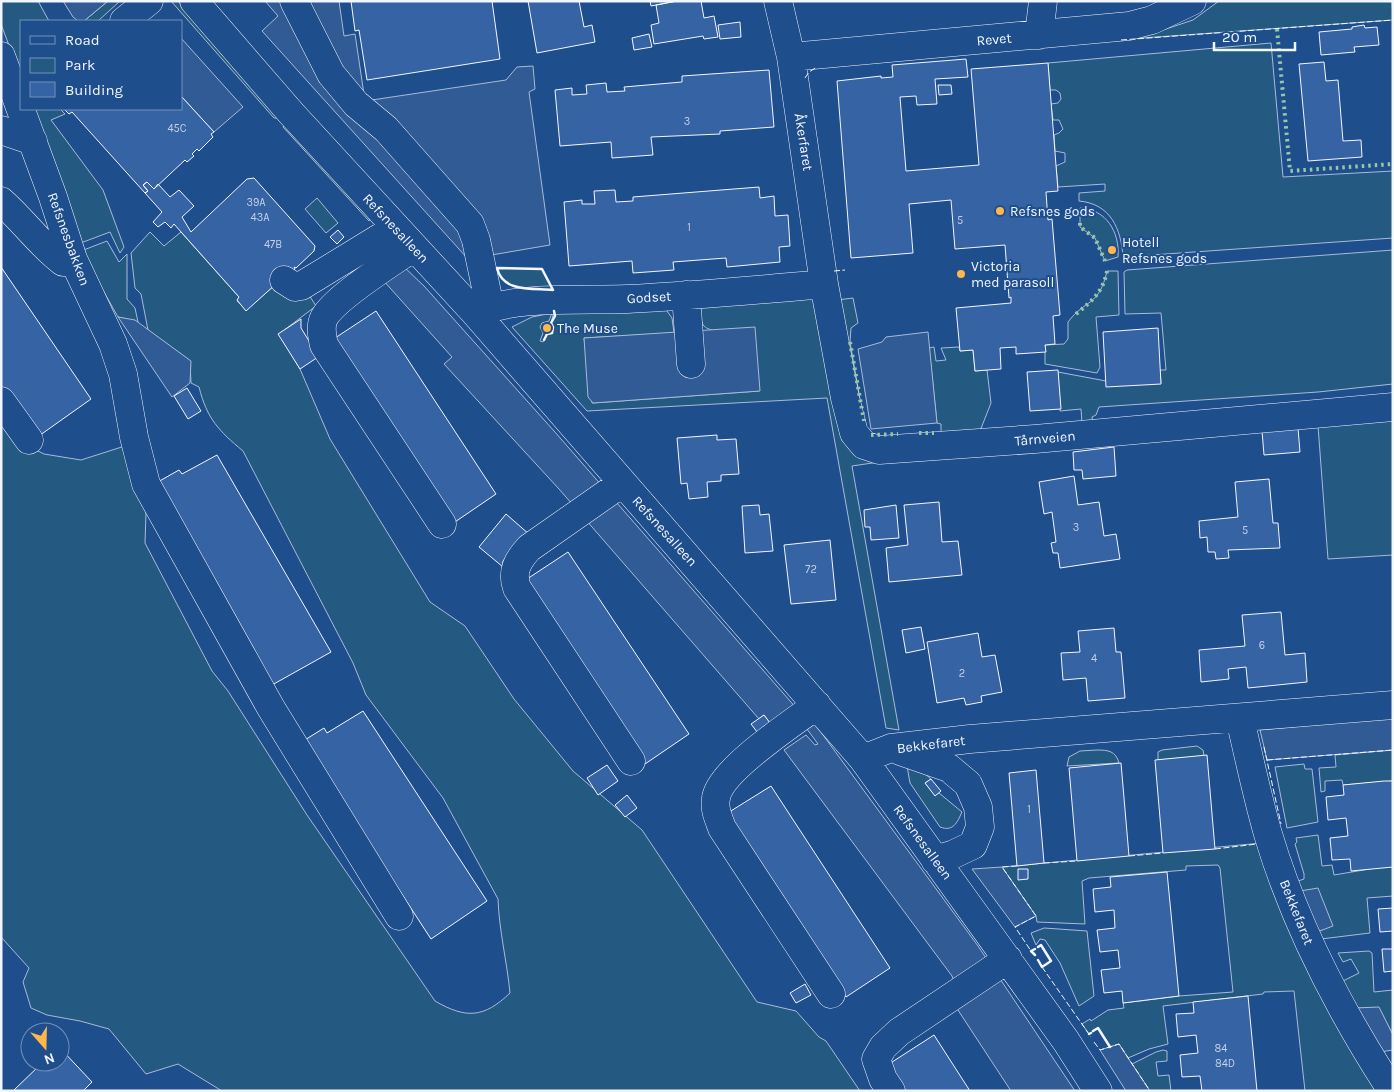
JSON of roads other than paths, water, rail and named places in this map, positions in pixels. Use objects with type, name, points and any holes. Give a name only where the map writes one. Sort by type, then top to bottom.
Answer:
[{"type":"street","points":[[125,20],[148,1]]},
{"type":"street","name":"Refsnesalleen","points":[[194,1],[291,113],[405,238],[483,311],[622,483],[863,759],[1008,959],[1098,1091]]},
{"type":"street","points":[[294,1],[331,74],[356,104],[386,129],[470,224],[476,240],[483,311]]},
{"type":"street","name":"Åkerfaret","points":[[778,1],[792,66],[816,215],[824,284]]},
{"type":"street","points":[[1039,35],[1043,1]]},
{"type":"street","name":"Revet","points":[[792,66],[1039,35],[1129,26],[1152,20],[1192,1]]},
{"type":"street","name":"Refsnesbakken","points":[[1,56],[20,106]]},
{"type":"street","name":"Refsnesbakken","points":[[21,110],[73,259],[113,344],[123,374],[146,484],[271,708],[399,916]]},
{"type":"street","points":[[1,130],[33,141]]},
{"type":"street","points":[[1,201],[31,230],[48,251],[63,262],[73,259]]},
{"type":"street","points":[[284,280],[295,287],[301,286],[405,238]]},
{"type":"street","points":[[405,238],[339,300],[324,318],[322,337],[328,352],[442,524]]},
{"type":"street","name":"Godset","points":[[483,311],[561,300],[686,296],[824,284]]},
{"type":"street","name":"Tårnveien","points":[[824,284],[850,420],[857,438],[864,445],[878,450],[1035,440],[1393,407]]},
{"type":"street","points":[[686,296],[691,364]]},
{"type":"street","points":[[1,401],[29,440]]},
{"type":"street","points":[[622,483],[529,548],[518,562],[514,580],[517,588],[632,761]]},
{"type":"street","points":[[817,705],[753,753],[727,778],[716,796],[715,809],[722,828],[830,994]]},
{"type":"street","name":"Bekkefaret","points":[[863,759],[891,748],[970,739],[1240,719],[1393,705]]},
{"type":"street","name":"Bekkefaret","points":[[1240,719],[1268,835],[1291,900],[1310,945],[1344,1012],[1392,1091]]},
{"type":"street","points":[[891,748],[949,768],[968,784],[978,807],[980,826],[973,845],[935,860]]},
{"type":"street","points":[[891,1091],[883,1079],[876,1059],[883,1047],[899,1032],[1008,959]]},
{"type":"place","name":"Refsnes gods","points":[[1000,211]]},
{"type":"place","name":"Hotell Refsnes gods","points":[[1112,250]]},
{"type":"place","name":"Victoria med parasoll","points":[[961,274]]},
{"type":"place","name":"The Muse","points":[[547,328]]}]
